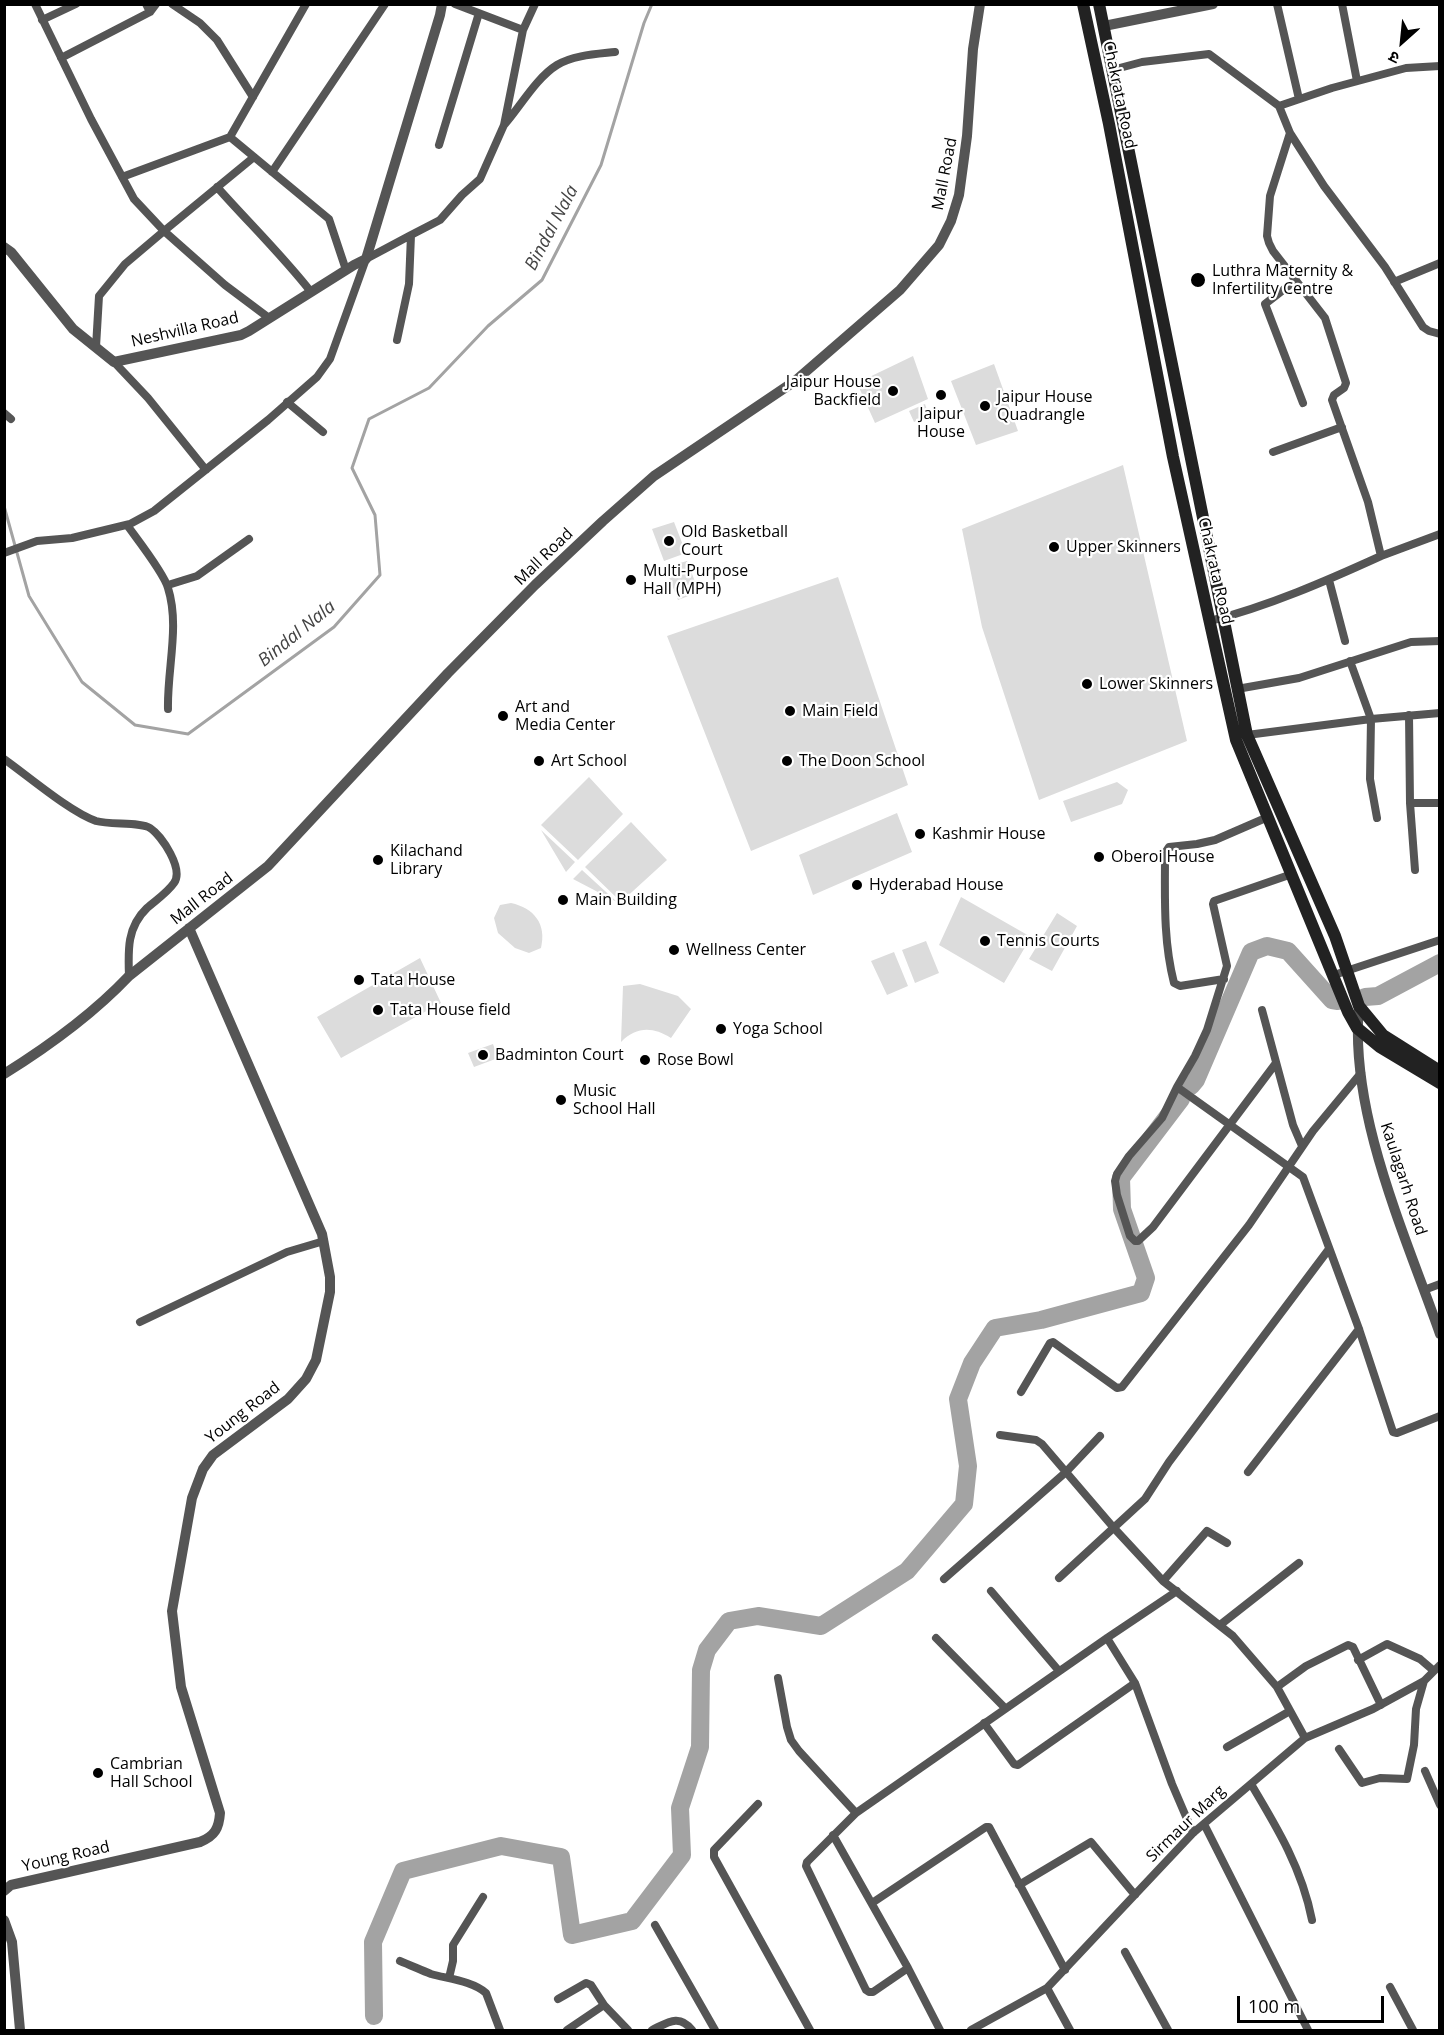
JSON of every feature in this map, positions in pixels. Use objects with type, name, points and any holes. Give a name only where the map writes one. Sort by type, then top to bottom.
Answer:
[{"type":"main road","name":"Chakrata Road","points":[[1083,4],[1109,124],[1173,457],[1216,620],[1237,689],[1247,735],[1335,936],[1359,1006],[1383,1035],[1440,1071]]},
{"type":"main road","name":"Chakrata Road","points":[[1099,4],[1216,620],[1236,740],[1357,1028],[1380,1047],[1440,1083]]},
{"type":"street","points":[[35,4],[134,199],[164,231],[225,285],[269,318]]},
{"type":"street","points":[[42,20],[76,4]]},
{"type":"street","points":[[61,58],[156,4]]},
{"type":"street","points":[[172,4],[200,23],[217,40],[253,97]]},
{"type":"street","points":[[122,177],[230,137],[306,4]]},
{"type":"street","points":[[272,172],[385,4]]},
{"type":"street","points":[[4,553],[37,541],[72,538],[127,525],[154,511],[268,420],[317,377],[330,359],[366,259],[442,4]]},
{"type":"street","points":[[455,4],[524,30]]},
{"type":"street","points":[[366,259],[440,220],[462,195],[476,184],[484,172],[504,125],[524,30],[535,4]]},
{"type":"street","name":"Mall Road","points":[[4,1074],[32,1057],[109,997],[129,976],[268,866],[448,673],[535,585],[654,476],[795,381],[900,290],[939,245],[951,221],[959,195],[968,136],[973,49],[980,4]]},
{"type":"street","points":[[1104,26],[1214,4]]},
{"type":"street","points":[[1276,4],[1299,99]]},
{"type":"street","points":[[1342,4],[1357,81]]},
{"type":"street","points":[[440,145],[479,13]]},
{"type":"street","points":[[504,125],[540,79],[557,65],[586,56],[615,52]]},
{"type":"street","points":[[1112,70],[1142,62],[1209,54],[1279,106],[1290,134],[1324,186],[1385,267],[1423,327],[1429,332],[1440,334]]},
{"type":"street","points":[[1279,106],[1406,68],[1440,66]]},
{"type":"street","points":[[1290,134],[1270,196],[1267,237],[1273,252],[1329,326],[1346,383],[1332,400],[1368,502],[1381,556]]},
{"type":"street","points":[[230,137],[329,219],[346,270]]},
{"type":"street","points":[[96,347],[99,296],[125,264],[254,157]]},
{"type":"street","points":[[217,187],[284,258],[311,292]]},
{"type":"street","points":[[397,340],[409,284],[411,235]]},
{"type":"street","name":"Neshvilla Road","points":[[4,247],[11,252],[73,329],[114,362],[241,335],[366,259]]},
{"type":"street","points":[[1394,282],[1440,263]]},
{"type":"street","points":[[1296,280],[1265,304],[1303,403]]},
{"type":"street","points":[[114,362],[148,398],[206,470]]},
{"type":"street","points":[[287,402],[323,432]]},
{"type":"street","points":[[1273,452],[1342,427]]},
{"type":"street","points":[[127,525],[168,585],[172,606],[173,640],[167,683],[168,709]]},
{"type":"street","points":[[1216,620],[1250,610],[1329,580],[1381,556],[1440,534]]},
{"type":"street","points":[[168,585],[197,576],[249,539]]},
{"type":"street","points":[[1329,580],[1345,641]]},
{"type":"street","points":[[1237,689],[1299,678],[1411,642],[1440,641]]},
{"type":"street","points":[[1350,661],[1371,719],[1370,779],[1377,818]]},
{"type":"street","points":[[1247,735],[1371,719],[1440,713]]},
{"type":"street","points":[[1409,715],[1410,804],[1415,870]]},
{"type":"street","points":[[4,759],[93,820],[109,824],[146,826],[152,829],[169,850],[177,869],[177,877],[174,883],[146,909],[132,929],[128,949],[129,976]]},
{"type":"street","points":[[1410,804],[1440,803]]},
{"type":"street","points":[[1224,980],[1180,986],[1174,983],[1168,959],[1165,931],[1165,853],[1169,847],[1215,840],[1268,817]]},
{"type":"street","points":[[1276,1063],[1153,1227],[1138,1241],[1132,1238],[1116,1189],[1117,1174],[1129,1156],[1162,1118],[1207,1030],[1227,966],[1214,902],[1292,874]]},
{"type":"street","name":"Young Road","points":[[4,1891],[11,1886],[200,1842],[218,1830],[220,1813],[181,1687],[172,1611],[192,1498],[203,1469],[213,1455],[288,1399],[306,1379],[316,1360],[330,1292],[324,1241],[189,928]]},
{"type":"street","points":[[1334,975],[1440,940]]},
{"type":"street","name":"Kaulagarh Road","points":[[1359,1006],[1357,1028],[1370,1132],[1440,1334]]},
{"type":"street","points":[[1262,1010],[1293,1125],[1302,1146]]},
{"type":"street","points":[[1021,1392],[1033,1368],[1053,1342],[1117,1388],[1122,1387],[1249,1225],[1287,1166],[1361,1073]]},
{"type":"street","points":[[1177,1087],[1303,1177],[1359,1329],[1393,1432],[1397,1433],[1440,1416]]},
{"type":"street","points":[[141,1322],[287,1252],[324,1241]]},
{"type":"street","points":[[1059,1578],[1148,1495],[1169,1462],[1329,1249]]},
{"type":"street","points":[[1424,1290],[1440,1284]]},
{"type":"street","points":[[1248,1472],[1359,1329]]},
{"type":"street","points":[[1000,1435],[1040,1442],[1163,1581],[1233,1636],[1277,1687],[1305,1738]]},
{"type":"street","points":[[944,1579],[1066,1472],[1100,1436]]},
{"type":"street","points":[[1163,1581],[1207,1531],[1227,1543]]},
{"type":"street","points":[[1220,1625],[1299,1563]]},
{"type":"street","points":[[991,1591],[1059,1671]]},
{"type":"street","points":[[908,1968],[873,1992],[866,1990],[806,1866],[807,1862],[856,1813],[1177,1591]]},
{"type":"street","points":[[936,1638],[1005,1708]]},
{"type":"street","points":[[1107,1638],[1135,1683],[1172,1784],[1193,1833]]},
{"type":"street","points":[[1358,1660],[1387,1644],[1437,1668]]},
{"type":"street","points":[[1277,1687],[1306,1666],[1348,1645],[1353,1647],[1381,1705]]},
{"type":"street","name":"Sirmaur Marg","points":[[972,2030],[1047,1988],[1193,1833],[1305,1738],[1381,1705],[1424,1681],[1437,1668]]},
{"type":"street","points":[[778,1678],[791,1740],[798,1751],[856,1813]]},
{"type":"street","points":[[1339,1749],[1362,1783],[1380,1778],[1407,1779],[1414,1745],[1416,1709],[1424,1681]]},
{"type":"street","points":[[984,1723],[1014,1764],[1018,1765],[1135,1683]]},
{"type":"street","points":[[1227,1747],[1290,1711]]},
{"type":"street","points":[[1425,1771],[1440,1805]]},
{"type":"street","points":[[1251,1784],[1284,1839],[1307,1894],[1312,1920]]},
{"type":"street","points":[[758,1804],[714,1850],[714,1857],[810,2031]]},
{"type":"street","points":[[1204,1824],[1308,2031]]},
{"type":"street","points":[[872,1903],[986,1827],[990,1828],[1065,1970]]},
{"type":"street","points":[[833,1835],[908,1968],[940,2031]]},
{"type":"street","points":[[1019,1885],[1091,1842],[1135,1895]]},
{"type":"street","points":[[449,1978],[453,1961],[453,1946],[483,1897]]},
{"type":"street","points":[[4,1920],[12,1942],[20,2031]]},
{"type":"street","points":[[654,1925],[716,2031]]},
{"type":"street","points":[[1125,1952],[1168,2030]]},
{"type":"street","points":[[400,1961],[478,1988],[486,1994],[500,2031]]},
{"type":"street","points":[[558,1999],[586,1983],[591,1985],[604,2005],[628,2031]]},
{"type":"street","points":[[1390,1987],[1413,2031]]},
{"type":"street","points":[[1047,1988],[1070,2031]]},
{"type":"street","points":[[567,2031],[604,2005]]},
{"type":"street","points":[[652,2031],[671,2021],[680,2021],[692,2031]]},
{"type":"shaded area","name":"Jaipur House Backfield","points":[[913,356],[928,399],[875,423],[857,383]]},
{"type":"shaded area","name":"Jaipur House Quadrangle","points":[[994,364],[1018,431],[976,445],[951,381]]},
{"type":"shaded area","points":[[925,404],[929,416],[914,422],[909,411]]},
{"type":"shaded area","name":"Lower Skinners","points":[[1123,465],[1187,741],[1039,800],[982,627],[962,529]]},
{"type":"shaded area","name":"Old Basketball Court","points":[[674,522],[686,553],[664,561],[652,529]]},
{"type":"shaded area","name":"Old Basketball Court","points":[[687,561],[699,592],[678,600],[665,567]]},
{"type":"shaded area","name":"Main Field","points":[[838,577],[908,785],[751,851],[667,636]]},
{"type":"shaded area","points":[[589,777],[623,814],[578,860],[541,825]]},
{"type":"shaded area","points":[[1117,782],[1128,790],[1122,804],[1071,822],[1063,801]]},
{"type":"shaded area","points":[[897,813],[912,852],[813,895],[799,855]]},
{"type":"shaded area","points":[[631,822],[667,860],[621,902],[585,867]]},
{"type":"shaded area","points":[[541,830],[575,862],[566,872]]},
{"type":"shaded area","points":[[582,870],[617,902],[573,879]]},
{"type":"shaded area","name":"Tennis Courts","points":[[961,897],[1031,937],[1004,983],[939,945]]},
{"type":"shaded area","points":[[511,903],[526,909],[537,918],[542,932],[541,948],[529,953],[515,948],[498,933],[494,918],[500,905]]},
{"type":"shaded area","points":[[1057,913],[1077,926],[1052,971],[1029,959]]},
{"type":"shaded area","points":[[926,941],[939,973],[915,983],[902,950]]},
{"type":"shaded area","points":[[894,952],[908,986],[887,995],[871,961]]},
{"type":"shaded area","name":"Tata House field","points":[[420,958],[441,1003],[341,1058],[317,1017]]},
{"type":"shaded area","points":[[640,984],[678,996],[691,1009],[671,1038],[657,1031],[644,1030],[632,1033],[621,1042],[623,986]]},
{"type":"shaded area","name":"Badminton Court","points":[[493,1044],[498,1058],[474,1067],[468,1053]]},
{"type":"waterway","name":"Bindal Nala","points":[[4,506],[29,596],[82,682],[135,725],[188,734],[334,627],[380,575],[375,515],[352,468],[369,419],[429,388],[488,326],[542,280],[601,165],[644,23],[652,4]]},
{"type":"waterway","points":[[1191,1086],[1196,1080],[1251,952],[1267,946],[1288,951],[1332,1000],[1338,1001]]},
{"type":"waterway","points":[[1365,997],[1378,996],[1440,963]]},
{"type":"waterway","points":[[374,2016],[373,1942],[403,1871],[501,1846],[561,1857],[572,1935],[632,1921],[682,1855],[680,1808],[700,1747],[701,1670],[707,1650],[729,1621],[758,1616],[821,1626],[907,1571],[964,1504],[968,1466],[958,1399],[972,1363],[995,1328],[1041,1320],[1141,1293],[1146,1278],[1122,1209],[1121,1178],[1181,1099]]},
{"type":"place","name":"Luthra Maternity & Infertility Centre","points":[[1198,280]]},
{"type":"place","name":"Jaipur House Backfield","points":[[893,391]]},
{"type":"place","name":"Jaipur House","points":[[941,395]]},
{"type":"place","name":"Jaipur House Quadrangle","points":[[985,406]]},
{"type":"place","name":"Old Basketball Court","points":[[669,541]]},
{"type":"place","name":"Upper Skinners","points":[[1054,547]]},
{"type":"place","name":"Multi-Purpose Hall (MPH)","points":[[631,580]]},
{"type":"place","name":"Lower Skinners","points":[[1087,684]]},
{"type":"place","name":"Main Field","points":[[790,711]]},
{"type":"place","name":"Art and Media Center","points":[[503,716]]},
{"type":"place","name":"Art School","points":[[539,761]]},
{"type":"place","name":"The Doon School","points":[[787,761]]},
{"type":"place","name":"Kashmir House","points":[[920,834]]},
{"type":"place","name":"Oberoi House","points":[[1099,857]]},
{"type":"place","name":"Kilachand Library","points":[[378,860]]},
{"type":"place","name":"Hyderabad House","points":[[857,885]]},
{"type":"place","name":"Main Building","points":[[563,900]]},
{"type":"place","name":"Tennis Courts","points":[[985,941]]},
{"type":"place","name":"Wellness Center","points":[[674,950]]},
{"type":"place","name":"Tata House","points":[[359,980]]},
{"type":"place","name":"Tata House field","points":[[378,1010]]},
{"type":"place","name":"Yoga School","points":[[721,1029]]},
{"type":"place","name":"Badminton Court","points":[[483,1055]]},
{"type":"place","name":"Rose Bowl","points":[[645,1060]]},
{"type":"place","name":"Music School Hall","points":[[561,1100]]},
{"type":"place","name":"Cambrian Hall School","points":[[98,1773]]}]
